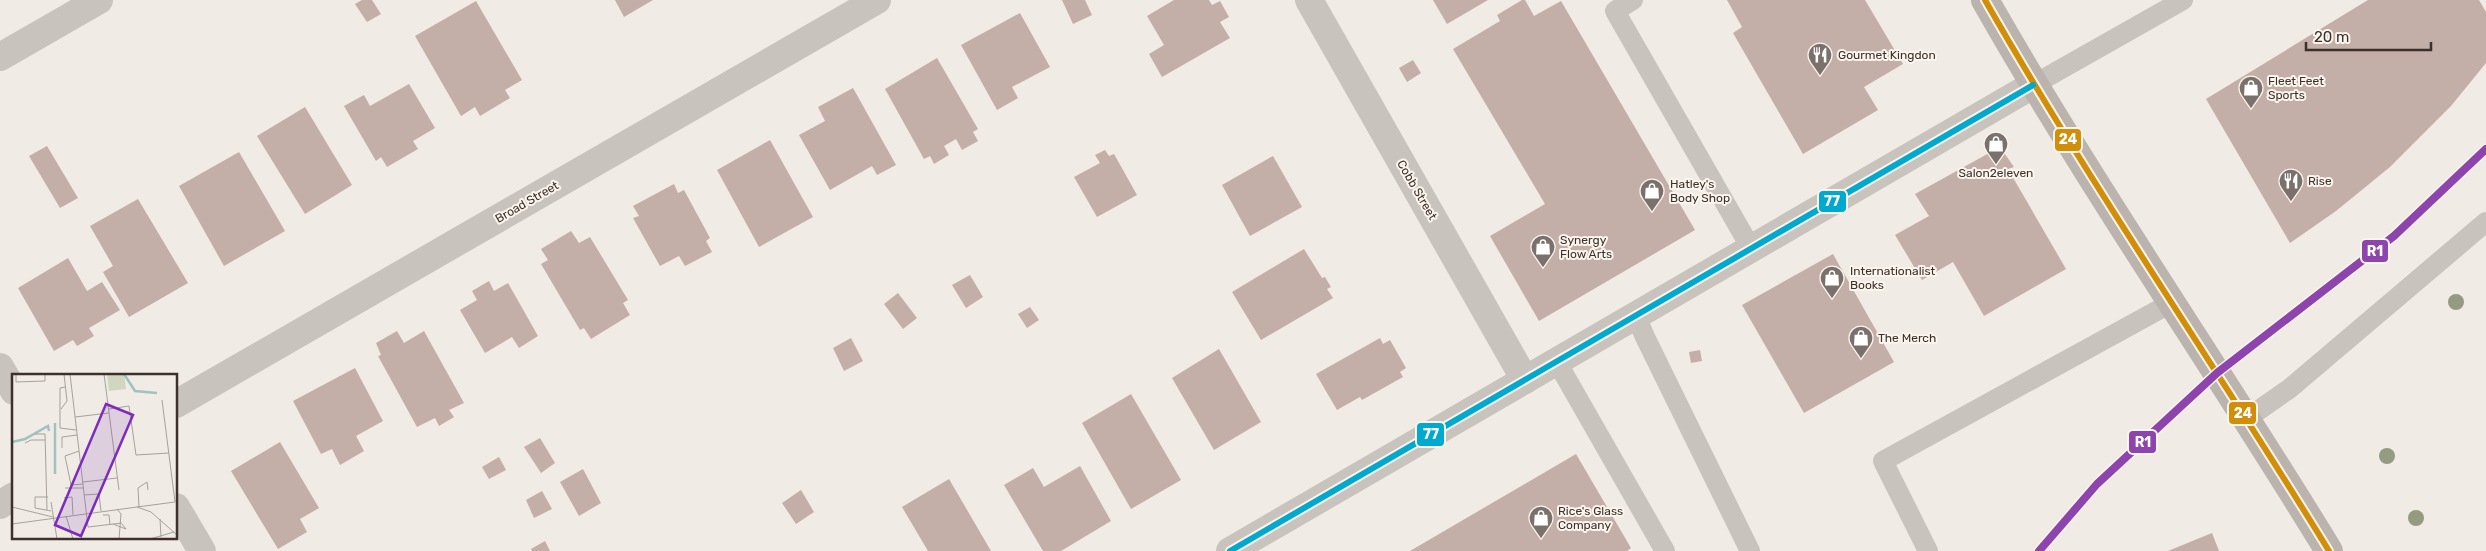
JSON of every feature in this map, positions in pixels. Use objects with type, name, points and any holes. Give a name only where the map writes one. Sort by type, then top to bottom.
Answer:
[{"type":"main road","points":[[1985,0],[2033,86],[2098,192],[2246,419],[2329,551]]},
{"type":"street","points":[[0,57],[99,0]]},
{"type":"street","name":"Broad Street","points":[[178,403],[878,0]]},
{"type":"street","name":"Cobb Street","points":[[1309,0],[1524,380]]},
{"type":"street","points":[[1230,551],[2033,86]]},
{"type":"street","points":[[0,367],[12,388]]},
{"type":"street","points":[[0,505],[12,497]]},
{"type":"street","points":[[178,510],[202,551]]},
{"type":"lane","points":[[1633,0],[1615,10],[1752,250]]},
{"type":"lane","points":[[2033,86],[2183,0]]},
{"type":"lane","points":[[2246,419],[2289,390],[2486,222]]},
{"type":"lane","points":[[1928,551],[1884,461],[2171,303]]},
{"type":"lane","points":[[1636,316],[1750,551]]},
{"type":"lane","points":[[1557,362],[1665,551]]},
{"type":"building","points":[[362,0],[372,0],[381,14],[367,22],[355,4]]},
{"type":"building","points":[[615,0],[653,0],[624,17]]},
{"type":"building","points":[[1062,0],[1085,0],[1092,15],[1073,24]]},
{"type":"building","points":[[1174,0],[1209,0],[1212,5],[1220,1],[1229,17],[1220,22],[1230,38],[1162,77],[1149,54],[1164,45],[1147,16]]},
{"type":"building","points":[[1433,0],[1488,0],[1447,24]]},
{"type":"building","points":[[1525,0],[1534,16],[1561,1],[1695,230],[1539,321],[1490,236],[1545,204],[1453,49],[1500,21],[1497,15]]},
{"type":"building","name":"Gourmet Kingdon","points":[[1727,0],[1865,0],[1903,64],[1864,87],[1878,110],[1803,154],[1733,33],[1742,27]]},
{"type":"building","points":[[2368,0],[2479,0],[2486,12],[2486,63],[2451,106],[2390,167],[2336,211],[2290,243],[2206,99]]},
{"type":"building","points":[[476,1],[522,80],[505,90],[510,98],[480,116],[475,107],[461,116],[415,36]]},
{"type":"building","points":[[1020,13],[1050,67],[1012,87],[1018,98],[997,110],[961,45]]},
{"type":"building","points":[[937,58],[978,129],[973,132],[978,141],[962,150],[956,139],[944,146],[949,155],[934,164],[930,156],[924,159],[885,89]]},
{"type":"building","points":[[1413,60],[1421,73],[1407,82],[1399,68]]},
{"type":"building","points":[[409,84],[435,128],[413,141],[418,149],[387,167],[381,157],[376,161],[344,106],[364,95],[370,106]]},
{"type":"building","points":[[853,88],[896,165],[877,175],[872,166],[830,190],[799,135],[825,121],[818,107]]},
{"type":"building","points":[[305,107],[352,185],[305,214],[257,136]]},
{"type":"building","points":[[770,140],[813,217],[759,247],[717,170]]},
{"type":"building","points":[[47,146],[78,198],[60,208],[29,156]]},
{"type":"building","points":[[2000,147],[2014,167],[2008,169],[2066,269],[1984,316],[1953,262],[1922,280],[1895,235],[1929,216],[1915,194]]},
{"type":"building","points":[[1105,150],[1109,156],[1114,154],[1137,195],[1097,217],[1074,177],[1100,163],[1095,155]]},
{"type":"building","points":[[239,152],[285,231],[224,266],[179,186]]},
{"type":"building","points":[[1273,156],[1302,207],[1250,236],[1222,185]]},
{"type":"building","points":[[674,184],[678,193],[684,190],[710,238],[706,241],[712,252],[685,266],[679,256],[660,266],[633,218],[639,216],[633,206]]},
{"type":"building","points":[[138,199],[188,283],[129,317],[103,272],[113,266],[90,226]]},
{"type":"building","points":[[571,231],[579,243],[590,237],[628,300],[623,303],[630,315],[591,339],[584,328],[580,330],[541,264],[548,260],[541,249]]},
{"type":"building","points":[[1304,249],[1322,278],[1325,277],[1331,287],[1327,289],[1333,298],[1261,340],[1232,292]]},
{"type":"building","points":[[1833,254],[1894,362],[1804,413],[1742,305]]},
{"type":"building","points":[[68,258],[87,291],[102,282],[120,310],[89,328],[94,336],[77,346],[73,340],[54,351],[18,288]]},
{"type":"building","points":[[970,275],[983,297],[966,308],[952,285]]},
{"type":"building","points":[[489,281],[494,291],[508,283],[538,336],[519,348],[512,337],[485,353],[460,310],[477,300],[472,291]]},
{"type":"building","points":[[898,293],[917,318],[903,329],[884,304]]},
{"type":"building","points":[[1030,307],[1039,320],[1027,328],[1018,314]]},
{"type":"building","points":[[397,331],[404,343],[424,331],[464,403],[449,410],[454,417],[439,426],[435,418],[417,427],[378,356],[381,355],[376,343]]},
{"type":"building","points":[[851,338],[863,361],[844,371],[833,348]]},
{"type":"building","points":[[1380,338],[1383,344],[1390,340],[1406,368],[1400,372],[1403,377],[1362,400],[1360,397],[1337,410],[1316,374]]},
{"type":"building","points":[[1219,349],[1261,422],[1214,450],[1172,378]]},
{"type":"building","points":[[1700,350],[1702,361],[1691,363],[1689,352]]},
{"type":"building","points":[[355,368],[383,421],[356,436],[364,451],[340,465],[332,449],[321,454],[293,401]]},
{"type":"building","points":[[1131,394],[1181,480],[1131,509],[1082,423]]},
{"type":"building","points":[[540,438],[555,463],[541,473],[524,447]]},
{"type":"building","points":[[280,442],[319,508],[300,519],[307,532],[278,549],[231,471]]},
{"type":"building","points":[[1576,454],[1631,548],[1627,551],[1410,551]]},
{"type":"building","points":[[499,457],[506,470],[489,479],[482,467]]},
{"type":"building","points":[[1080,466],[1111,521],[1061,551],[1043,551],[1004,485],[1033,468],[1044,487]]},
{"type":"building","points":[[583,469],[601,503],[579,516],[560,482]]},
{"type":"building","points":[[949,479],[991,551],[928,551],[902,507]]},
{"type":"building","points":[[801,490],[814,512],[796,524],[782,503]]},
{"type":"building","points":[[542,491],[552,509],[534,518],[526,500]]},
{"type":"building","points":[[2212,533],[2219,551],[2168,551]]},
{"type":"building","points":[[545,541],[550,551],[532,551],[531,549]]},
{"type":"transit line","name":"24","points":[[1985,0],[2111,208],[2329,551]]},
{"type":"transit line","name":"77","points":[[1230,551],[2033,85]]},
{"type":"transit line","name":"R1","points":[[2039,551],[2097,484],[2217,373],[2394,236],[2486,149]]},
{"type":"place","name":"Gourmet Kingdon","points":[[1820,76]]},
{"type":"place","name":"Fleet Feet Sports","points":[[2251,109]]},
{"type":"place","name":"Salon2eleven","points":[[1996,165]]},
{"type":"place","name":"Rise","points":[[2291,202]]},
{"type":"place","name":"Hatley's Body Shop","points":[[1652,212]]},
{"type":"place","name":"Synergy Flow Arts","points":[[1543,268]]},
{"type":"place","name":"Internationalist Books","points":[[1832,299]]},
{"type":"place","name":"The Merch","points":[[1861,359]]},
{"type":"place","name":"Rice's Glass Company","points":[[1541,539]]}]
